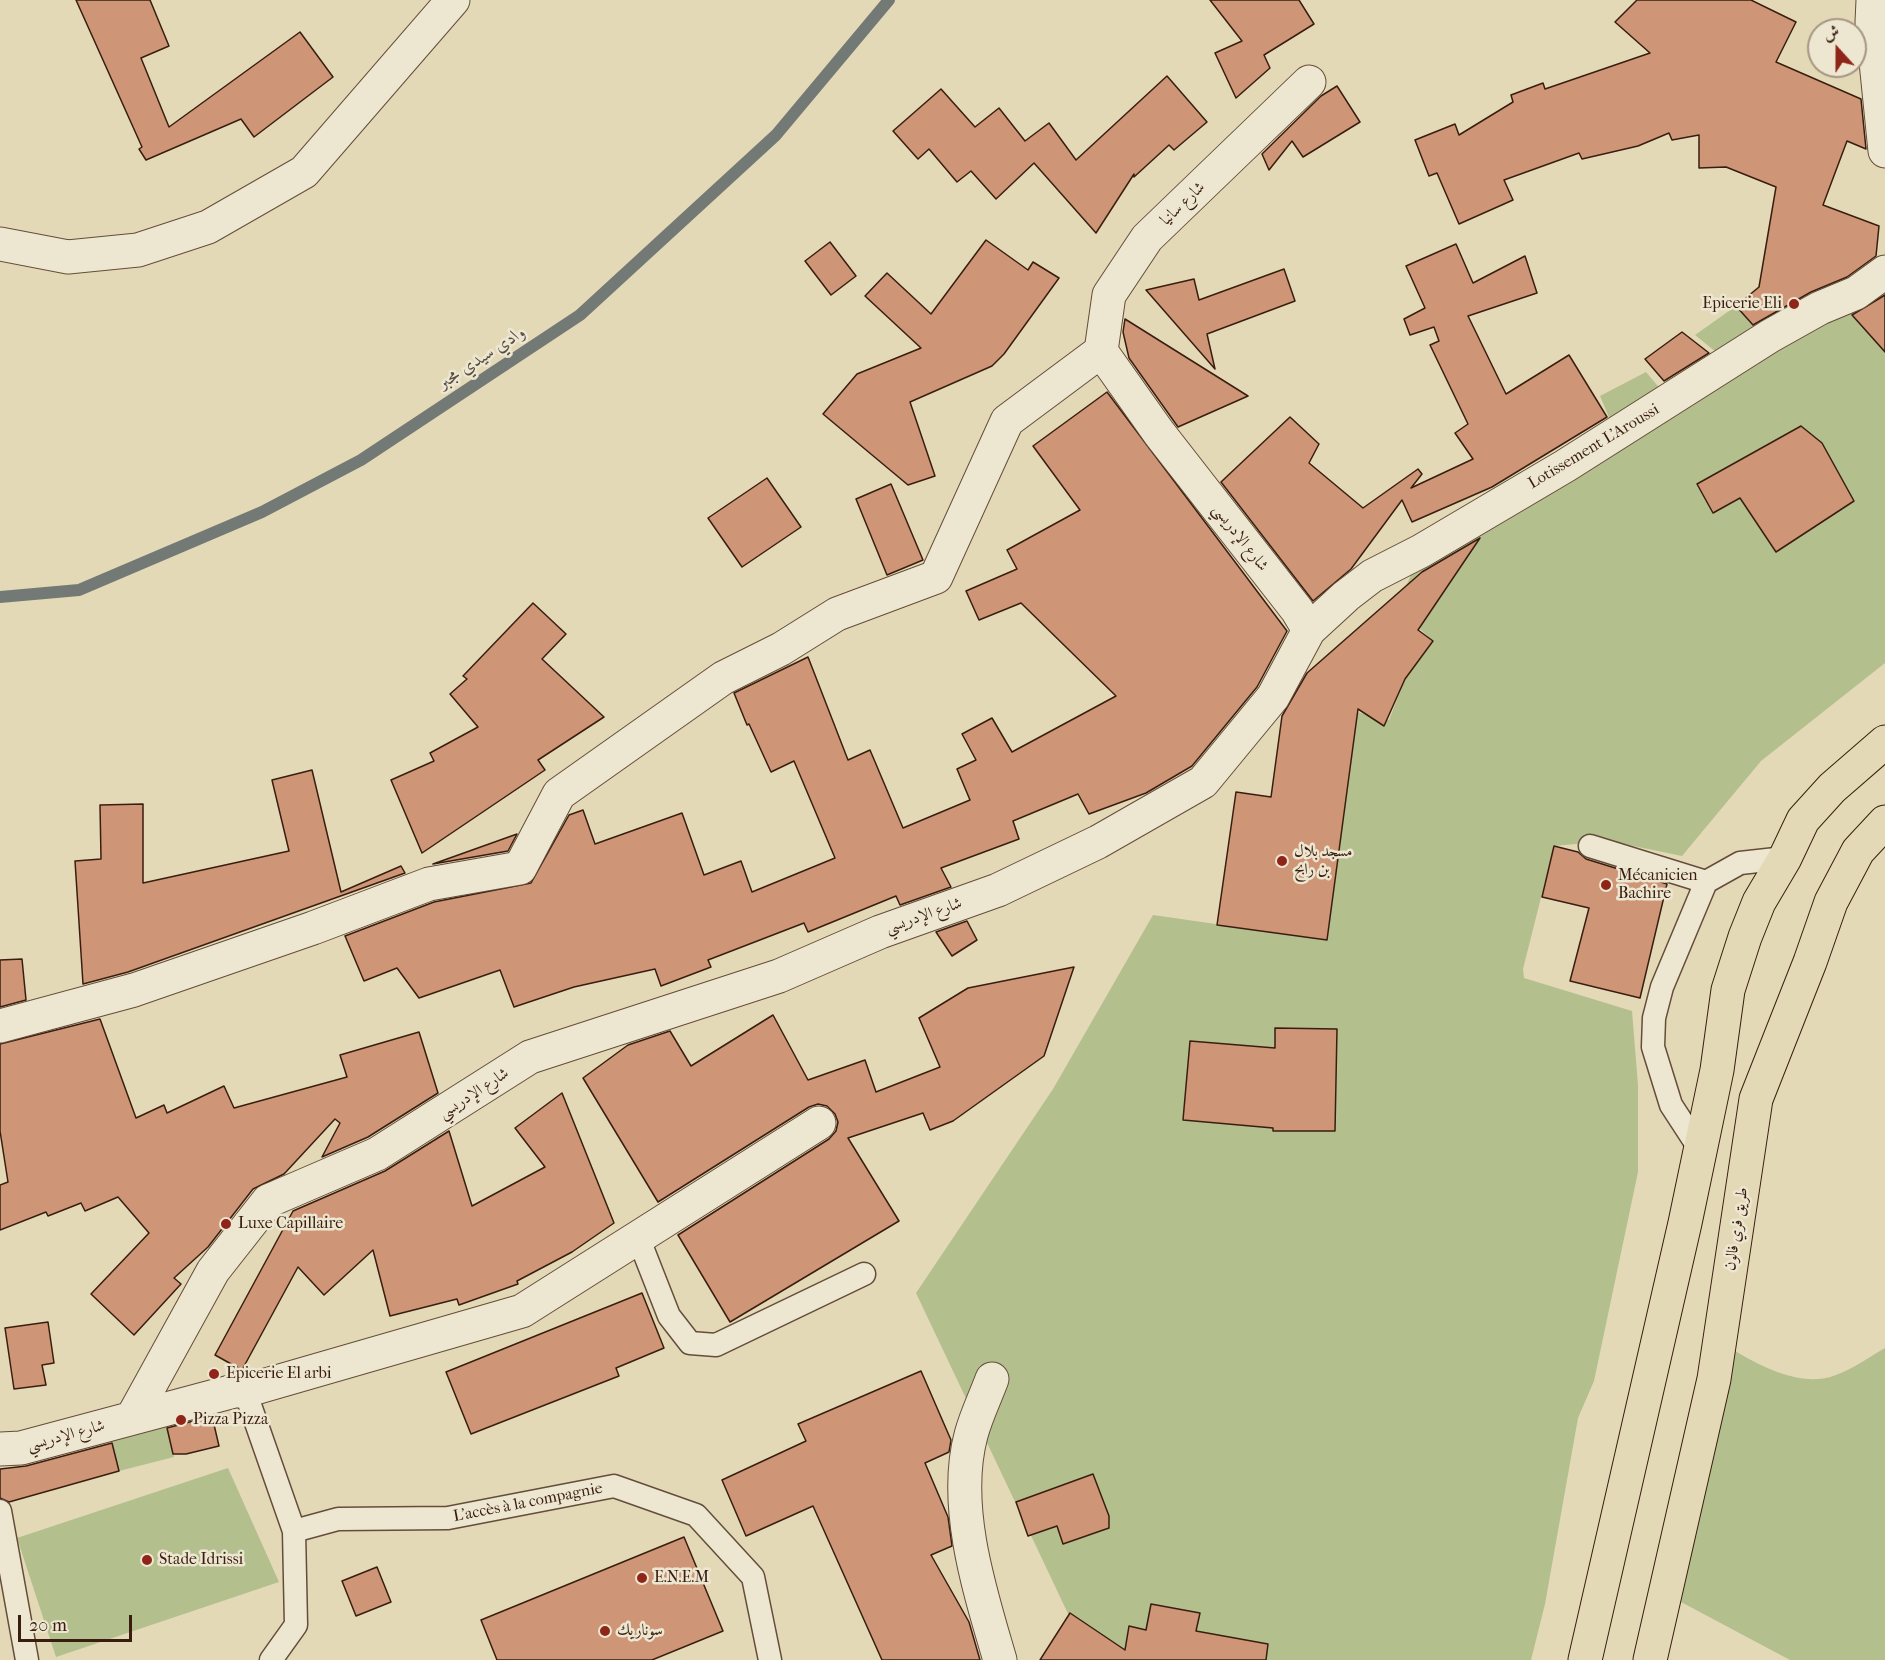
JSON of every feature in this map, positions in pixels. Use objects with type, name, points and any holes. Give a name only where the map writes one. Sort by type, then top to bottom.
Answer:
[{"type":"highway","points":[[1585,1660],[1685,1223],[1717,1070],[1728,990],[1759,902],[1785,858],[1803,819],[1832,788],[1885,742]]},
{"type":"highway","name":"طريق فري فالون","points":[[1650,1660],[1714,1378],[1756,1100],[1831,902],[1858,850],[1885,822]]},
{"type":"street","points":[[0,244],[68,257],[138,250],[208,227],[304,172],[453,0]]},
{"type":"street","points":[[1873,0],[1872,22],[1885,151]]},
{"type":"street","name":"شارع سانيا","points":[[1101,351],[1109,295],[1148,238],[1308,82]]},
{"type":"street","name":"Lotissement L'Aroussi","points":[[1310,630],[1346,596],[1372,576],[1421,551],[1565,466],[1770,336],[1820,308],[1857,293],[1885,272]]},
{"type":"street","points":[[0,1026],[134,990],[313,928],[429,884],[520,868],[558,794],[723,678],[781,649],[837,614],[936,578],[1008,421],[1101,351]]},
{"type":"street","name":"شارع الإدريسي","points":[[132,1418],[213,1271],[268,1201],[378,1154],[530,1057],[779,976],[880,932],[998,890],[1098,842],[1203,783],[1273,697],[1310,630],[1297,610],[1166,442],[1101,351]]},
{"type":"street","name":"شارع الإدريسي","points":[[0,1449],[21,1448],[234,1391],[245,1391],[522,1311],[819,1123]]},
{"type":"street","points":[[992,1379],[971,1436],[964,1496],[979,1588],[1000,1660]]},
{"type":"lane","points":[[1590,846],[1706,882]]},
{"type":"lane","points":[[1699,1148],[1671,1105],[1653,1047],[1654,1018],[1662,987],[1706,882],[1740,863],[1785,858]]},
{"type":"lane","points":[[638,1237],[669,1316],[690,1343],[716,1345],[864,1274]]},
{"type":"lane","points":[[245,1391],[294,1531],[296,1625],[271,1660]]},
{"type":"lane","name":"L'accès à la compagnie","points":[[294,1531],[338,1519],[448,1518],[614,1486],[696,1515],[753,1577],[770,1660]]},
{"type":"lane","points":[[0,1511],[27,1660]]},
{"type":"green space","points":[[1885,270],[1885,663],[1761,761],[1682,856],[1609,841],[1554,846],[1523,969],[1524,978],[1632,1011],[1638,1085],[1638,1172],[1594,1381],[1578,1418],[1545,1604],[1531,1660],[1090,1660],[916,1293],[1053,1089],[1153,915],[1327,940],[1357,712],[1389,720],[1405,679],[1433,641],[1397,608],[1421,551]]},
{"type":"green space","points":[[1736,306],[1759,331],[1721,356],[1695,335]]},
{"type":"green space","points":[[1646,372],[1662,391],[1611,422],[1600,396]]},
{"type":"green space","points":[[1885,1348],[1885,1660],[1790,1660],[1681,1602],[1735,1351],[1758,1364],[1784,1374],[1810,1379],[1836,1375]]},
{"type":"green space","points":[[166,1424],[174,1457],[119,1471],[111,1438]]},
{"type":"green space","name":"Stade Idrissi","points":[[228,1468],[279,1582],[56,1657],[17,1538]]},
{"type":"building","points":[[76,0],[150,0],[169,46],[141,58],[169,127],[300,32],[333,77],[254,137],[241,119],[146,160],[139,149],[142,147]]},
{"type":"building","points":[[1210,0],[1299,0],[1314,24],[1264,55],[1270,68],[1236,98],[1215,53],[1242,41]]},
{"type":"building","points":[[1637,0],[1751,0],[1796,22],[1776,62],[1807,75],[1807,78],[1813,78],[1861,99],[1866,149],[1847,141],[1823,205],[1879,226],[1876,256],[1847,277],[1811,292],[1753,325],[1736,306],[1759,287],[1776,187],[1726,167],[1699,168],[1699,135],[1672,140],[1669,133],[1638,146],[1582,159],[1579,153],[1504,180],[1513,200],[1459,224],[1437,173],[1429,176],[1415,140],[1455,124],[1459,135],[1513,102],[1511,95],[1543,83],[1545,89],[1650,53],[1615,22]]},
{"type":"building","points":[[1167,76],[1207,122],[1174,150],[1169,145],[1134,177],[1134,174],[1096,233],[1034,163],[996,199],[971,171],[957,182],[929,149],[918,159],[893,131],[941,89],[975,127],[999,108],[1025,141],[1049,123],[1076,160]]},
{"type":"building","points":[[1337,86],[1360,122],[1303,157],[1292,141],[1269,170],[1262,154],[1321,96]]},
{"type":"building","points":[[986,240],[1028,270],[1033,262],[1059,278],[1004,354],[992,366],[910,402],[935,476],[908,485],[823,414],[857,374],[921,348],[865,296],[887,273],[931,314]]},
{"type":"building","points":[[830,242],[856,276],[831,295],[805,261]]},
{"type":"building","points":[[1456,244],[1473,283],[1525,256],[1537,293],[1468,316],[1506,394],[1569,355],[1607,417],[1492,487],[1412,522],[1402,500],[1351,569],[1313,601],[1221,482],[1290,417],[1319,444],[1309,463],[1363,508],[1418,469],[1422,474],[1411,488],[1473,459],[1455,433],[1468,424],[1430,345],[1439,341],[1434,327],[1410,335],[1404,319],[1425,308],[1406,266]]},
{"type":"building","points":[[1284,269],[1295,301],[1207,334],[1215,369],[1146,290],[1194,279],[1199,300]]},
{"type":"building","points":[[1885,295],[1885,352],[1852,315]]},
{"type":"building","points":[[1125,319],[1248,396],[1178,427],[1129,358],[1123,332]]},
{"type":"building","points":[[1682,332],[1709,353],[1664,381],[1645,359]]},
{"type":"building","points":[[1107,392],[1287,631],[1257,687],[1192,766],[1146,793],[1089,814],[1078,794],[1013,821],[1019,839],[941,868],[951,887],[900,905],[896,896],[808,932],[804,923],[708,960],[711,967],[661,986],[655,969],[574,987],[514,1007],[500,970],[419,998],[397,968],[364,981],[345,936],[434,902],[531,883],[569,815],[583,810],[595,844],[682,813],[704,875],[741,861],[752,892],[835,858],[794,761],[771,772],[734,693],[808,657],[848,760],[870,750],[903,828],[970,800],[957,769],[976,760],[962,734],[992,718],[1012,752],[1116,696],[1021,603],[979,620],[966,591],[1017,569],[1007,550],[1080,510],[1033,446]]},
{"type":"building","points":[[1801,426],[1822,443],[1854,501],[1776,552],[1740,498],[1713,513],[1697,484]]},
{"type":"building","points":[[767,478],[801,527],[742,567],[708,518]]},
{"type":"building","points":[[891,484],[923,560],[887,575],[856,499]]},
{"type":"building","name":"مسجد بلال بن رابح","points":[[1480,538],[1418,630],[1433,641],[1405,679],[1384,726],[1358,709],[1327,940],[1217,925],[1236,792],[1271,797],[1282,716],[1307,673],[1422,572]]},
{"type":"building","points":[[533,603],[566,634],[542,659],[604,717],[538,760],[545,770],[422,853],[391,780],[434,761],[430,753],[478,727],[450,694],[467,679],[463,676]]},
{"type":"building","points":[[312,770],[341,892],[401,866],[405,873],[128,972],[83,984],[75,861],[101,859],[100,805],[143,804],[143,883],[289,851],[272,780]]},
{"type":"building","points":[[517,834],[508,851],[433,864]]},
{"type":"building","points":[[1554,846],[1578,852],[1586,859],[1667,884],[1640,998],[1570,981],[1589,908],[1542,897]]},
{"type":"building","points":[[967,921],[977,940],[952,956],[936,932]]},
{"type":"building","points":[[22,959],[26,1000],[0,1007],[0,960]]},
{"type":"building","points":[[1074,967],[1044,1056],[953,1121],[930,1130],[923,1113],[848,1138],[899,1221],[730,1322],[678,1235],[829,1139],[836,1131],[838,1122],[835,1114],[827,1106],[818,1104],[809,1107],[658,1202],[583,1078],[628,1045],[670,1031],[691,1066],[773,1015],[808,1080],[865,1060],[876,1092],[940,1067],[919,1018],[968,988]]},
{"type":"building","points":[[100,1019],[136,1118],[164,1105],[167,1113],[224,1086],[234,1108],[347,1077],[340,1055],[419,1032],[438,1093],[368,1137],[322,1157],[340,1123],[335,1119],[284,1174],[253,1189],[208,1247],[174,1278],[181,1284],[134,1335],[91,1294],[149,1233],[118,1197],[85,1211],[81,1203],[48,1216],[46,1212],[0,1230],[0,1185],[8,1182],[0,1131],[0,1044]]},
{"type":"building","points":[[1275,1028],[1337,1029],[1335,1131],[1273,1131],[1273,1128],[1183,1120],[1190,1041],[1275,1048]]},
{"type":"building","points":[[562,1093],[614,1223],[572,1252],[517,1281],[518,1284],[459,1305],[457,1299],[390,1316],[373,1250],[324,1295],[298,1267],[242,1370],[215,1355],[293,1211],[385,1171],[449,1131],[472,1206],[545,1167],[515,1128]]},
{"type":"building","points":[[642,1293],[664,1348],[616,1368],[619,1376],[471,1434],[446,1372]]},
{"type":"building","points":[[48,1322],[54,1363],[42,1365],[46,1385],[14,1389],[5,1328]]},
{"type":"building","points":[[921,1371],[951,1440],[949,1452],[925,1463],[948,1517],[952,1546],[931,1555],[969,1622],[980,1660],[882,1660],[813,1506],[746,1536],[722,1480],[806,1441],[798,1424]]},
{"type":"building","points":[[212,1416],[219,1446],[186,1454],[173,1454],[167,1428]]},
{"type":"building","points":[[112,1443],[119,1471],[9,1502],[0,1498],[0,1469],[26,1466]]},
{"type":"building","points":[[1093,1474],[1109,1516],[1109,1528],[1063,1544],[1057,1526],[1028,1536],[1016,1502]]},
{"type":"building","name":"E.N.E.M","points":[[684,1537],[723,1631],[652,1660],[497,1660],[481,1620]]},
{"type":"building","points":[[377,1567],[391,1602],[356,1616],[342,1581]]},
{"type":"building","points":[[1151,1604],[1200,1613],[1196,1631],[1268,1644],[1266,1660],[1040,1660],[1070,1613],[1125,1650],[1129,1626],[1146,1630]]},
{"type":"waterway","name":"وادي سيدي مجبر","points":[[0,597],[79,590],[262,512],[361,460],[580,315],[776,135],[889,0]]},
{"type":"place","name":"Epicerie Eli","points":[[1794,304]]},
{"type":"place","name":"مسجد بلال بن رابح","points":[[1282,861]]},
{"type":"place","name":"Mécanicien Bachire","points":[[1606,885]]},
{"type":"place","name":"Luxe Capillaire","points":[[226,1224]]},
{"type":"place","name":"Epicerie El arbi","points":[[214,1374]]},
{"type":"place","name":"Pizza Pizza","points":[[181,1420]]},
{"type":"place","name":"Stade Idrissi","points":[[147,1560]]},
{"type":"place","name":"E.N.E.M","points":[[642,1578]]},
{"type":"place","name":"سوناريك","points":[[605,1631]]}]
